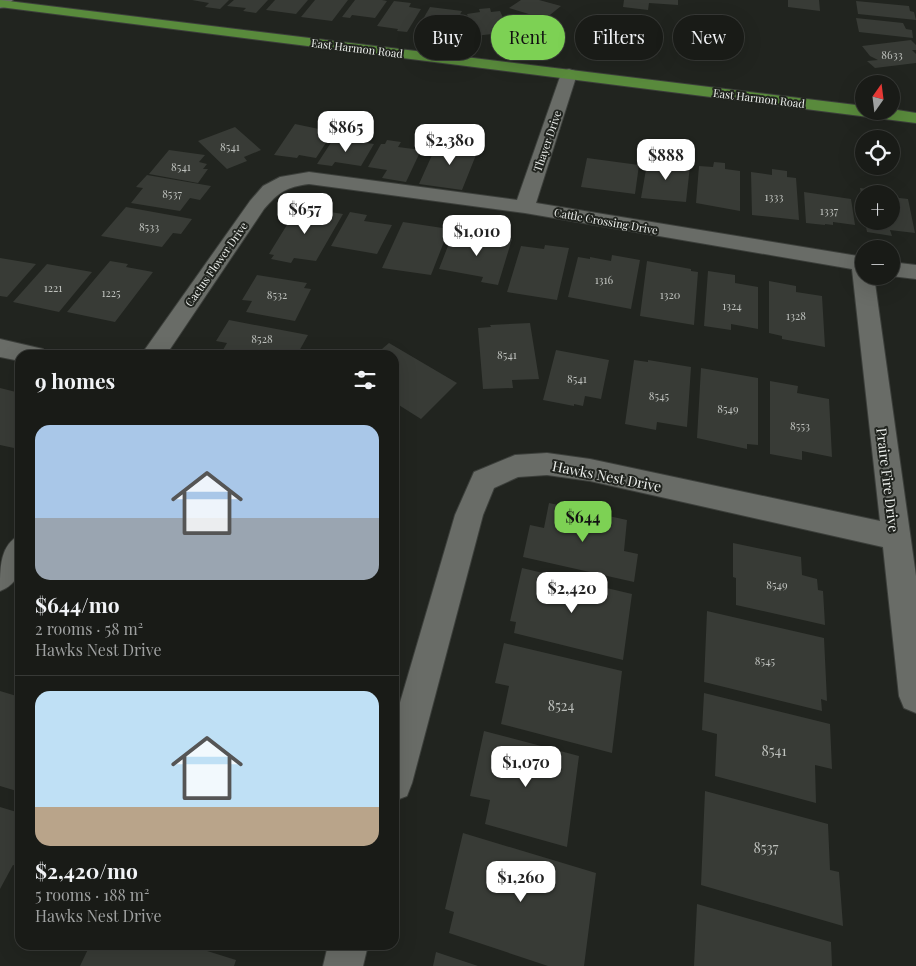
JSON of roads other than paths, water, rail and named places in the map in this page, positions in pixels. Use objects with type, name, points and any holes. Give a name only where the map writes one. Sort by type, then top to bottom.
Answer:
[{"type":"main road","name":"East Harmon Road","points":[[2,3],[855,110]]},
{"type":"main road","name":"East Harmon Road","points":[[900,116],[916,118]]},
{"type":"street","name":"Thayer Drive","points":[[524,207],[569,74]]},
{"type":"street","name":"Cattle Crossing Drive","points":[[287,181],[309,178],[342,181],[524,207],[855,263]]},
{"type":"street","name":"Cactus Flower Drive","points":[[156,350],[257,204],[270,190],[287,181]]},
{"type":"street","points":[[900,270],[916,272]]},
{"type":"street","name":"Praire Fire Drive","points":[[866,285],[916,696]]},
{"type":"street","points":[[0,348],[15,351]]},
{"type":"street","name":"Hawks Nest Drive","points":[[399,765],[469,515],[484,480],[515,466],[547,464],[590,470],[896,537]]},
{"type":"street","points":[[0,577],[15,555]]},
{"type":"street","points":[[342,966],[347,950]]}]
